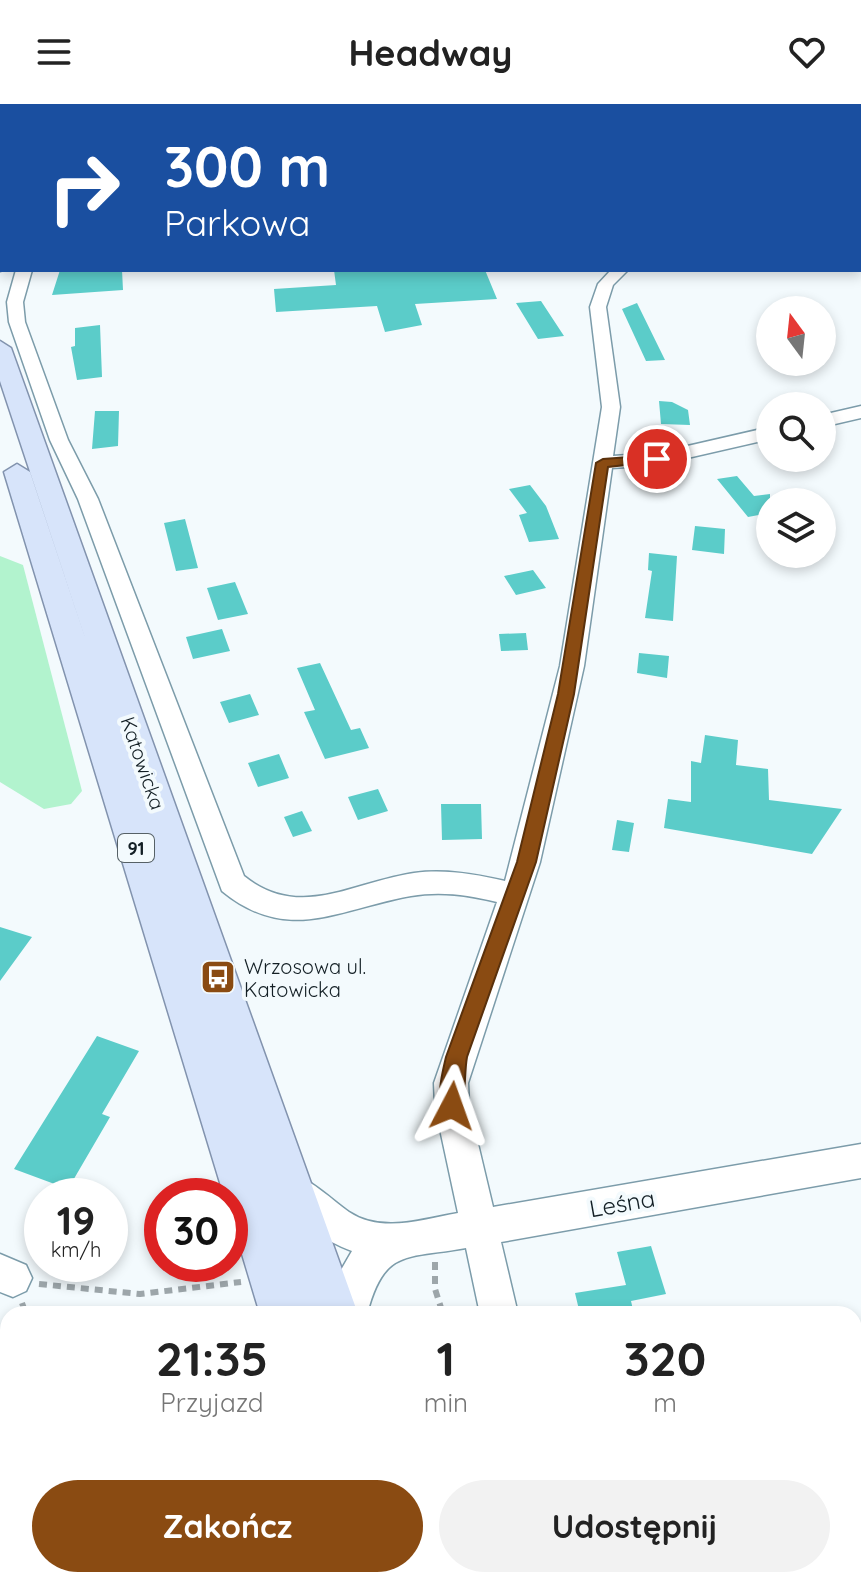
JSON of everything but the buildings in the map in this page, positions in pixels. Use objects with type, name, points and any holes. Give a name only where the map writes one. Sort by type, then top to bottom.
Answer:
[{"type":"main road","name":"Katowicka","points":[[0,348],[330,1306]]},
{"type":"main road","name":"Katowicka","points":[[0,422],[278,1294]]},
{"type":"street","points":[[23,272],[15,302],[17,322],[59,440],[88,499],[232,883],[259,906],[284,910],[310,910],[435,882],[466,884],[515,895]]},
{"type":"street","points":[[497,1306],[458,1140],[451,1083],[457,1057],[526,862],[572,666],[611,407],[598,307],[606,284],[618,272]]},
{"type":"street","points":[[836,418],[861,412]]},
{"type":"street","points":[[603,463],[657,459],[756,436]]},
{"type":"street","name":"Leśna","points":[[384,1244],[861,1161]]},
{"type":"street","points":[[290,1189],[342,1229],[384,1244],[360,1270],[350,1306]]},
{"type":"path","points":[[436,1233],[434,1274],[441,1306]]},
{"type":"path","points":[[6,1276],[71,1290],[134,1293],[212,1288],[278,1294]]},
{"type":"green space","points":[[0,556],[23,565],[82,791],[71,804],[44,809],[0,782]]},
{"type":"place","name":"Wrzosowa ul. Katowicka","points":[[218,977]]},
{"type":"route","points":[[452,1106],[451,1083],[457,1057],[526,862],[566,694],[603,463],[624,464],[657,459]]}]
